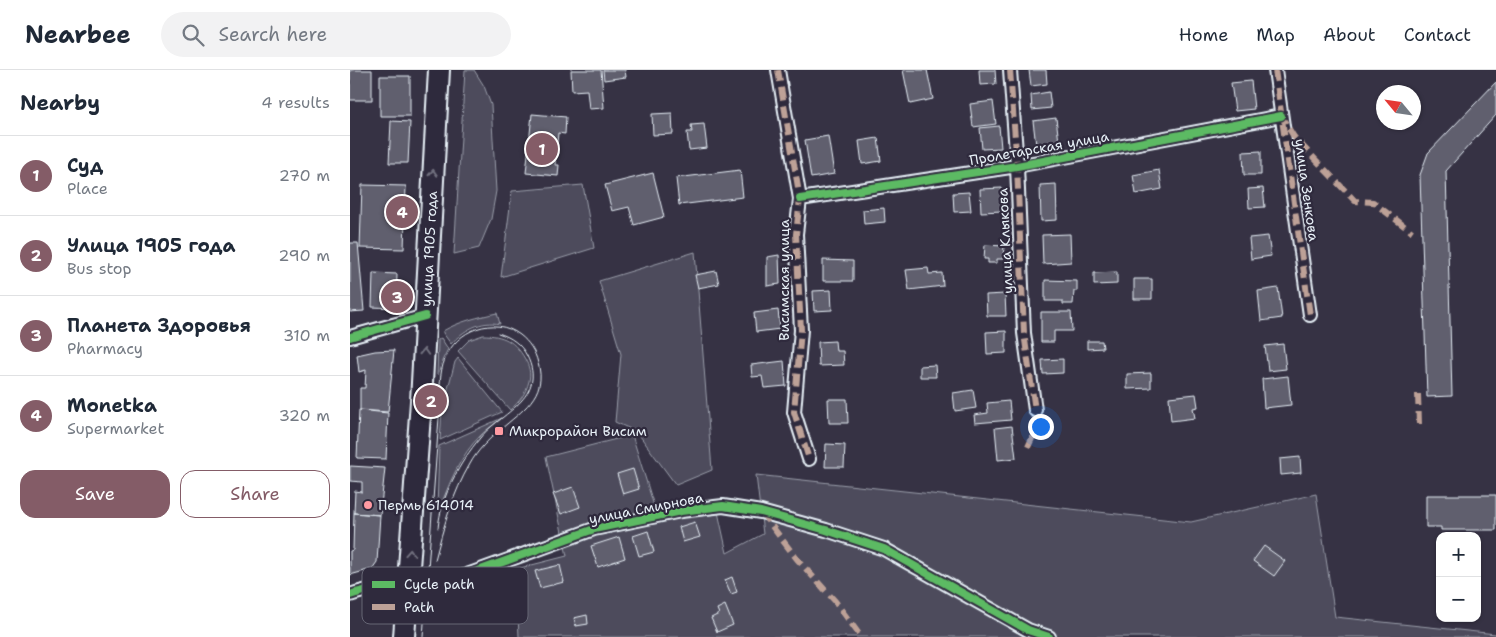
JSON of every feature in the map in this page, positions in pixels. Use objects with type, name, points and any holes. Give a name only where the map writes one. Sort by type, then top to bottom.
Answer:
[{"type":"main road","name":"улица 1905 года","points":[[408,567],[421,401],[439,70]]},
{"type":"main road","name":"улица 1905 года","points":[[404,637],[405,624]]},
{"type":"street","name":"Висимская улица","points":[[778,70],[800,199],[796,234],[801,330],[794,412],[809,459]]},
{"type":"street","name":"улица Клыкова","points":[[1010,70],[1017,166],[1024,333],[1035,410]]},
{"type":"street","name":"улица Зенкова","points":[[1275,70],[1310,315]]},
{"type":"street","name":"Пролетарская улица","points":[[800,199],[1017,166],[1282,116]]},
{"type":"street","points":[[350,337],[425,316]]},
{"type":"street","name":"улица Смирнова","points":[[489,567],[594,529],[681,511],[723,506],[770,515],[826,530],[884,549],[1028,630],[1049,637]]},
{"type":"street","name":"улица Смирнова","points":[[350,595],[362,591]]},
{"type":"shaded area","points":[[465,70],[474,70],[484,86],[491,105],[496,191],[491,219],[479,248],[454,254]]},
{"type":"shaded area","points":[[583,185],[594,248],[501,277],[512,191]]},
{"type":"shaded area","points":[[695,252],[712,470],[676,485],[637,432],[615,422],[621,354],[599,281]]},
{"type":"shaded area","points":[[497,313],[500,324],[486,323],[473,327],[461,334],[451,344],[443,333],[443,331],[463,322]]},
{"type":"shaded area","points":[[483,335],[497,336],[513,343],[528,364],[530,375],[528,386],[522,397],[510,410],[458,351],[469,340]]},
{"type":"shaded area","points":[[441,338],[448,349],[438,375],[438,340]]},
{"type":"shaded area","points":[[458,358],[502,412],[440,440],[442,411],[455,362]]},
{"type":"shaded area","points":[[502,418],[481,435],[467,452],[451,480],[439,510],[437,510],[439,446]]},
{"type":"shaded area","points":[[632,435],[659,522],[718,512],[727,553],[763,534],[756,475],[1191,522],[1316,494],[1335,617],[1496,634],[1496,637],[519,637],[518,624],[528,624],[528,567],[524,567],[567,556],[546,457]]},
{"type":"building","points":[[350,70],[372,70],[372,100],[350,100]]},
{"type":"building","points":[[571,70],[601,70],[604,108],[589,109],[587,90],[572,91]]},
{"type":"building","points":[[603,70],[625,70],[626,77],[604,80]]},
{"type":"building","points":[[903,70],[927,70],[933,99],[910,104]]},
{"type":"building","points":[[979,70],[995,70],[996,84],[980,85]]},
{"type":"building","points":[[1029,70],[1046,70],[1047,84],[1031,86]]},
{"type":"building","points":[[380,76],[410,76],[410,116],[380,116]]},
{"type":"building","points":[[1251,81],[1254,109],[1235,111],[1231,83]]},
{"type":"building","points":[[1496,82],[1496,115],[1446,171],[1452,396],[1427,397],[1420,175],[1428,153]]},
{"type":"building","points":[[1049,92],[1051,108],[1032,110],[1031,95]]},
{"type":"building","points":[[993,101],[996,124],[973,127],[970,104]]},
{"type":"building","points":[[672,113],[673,134],[653,135],[652,114]]},
{"type":"building","points":[[532,114],[566,117],[565,134],[558,133],[555,165],[559,165],[558,176],[526,173]]},
{"type":"building","points":[[1056,118],[1059,142],[1036,145],[1033,121]]},
{"type":"building","points":[[391,121],[410,122],[408,163],[389,163]]},
{"type":"building","points":[[704,124],[707,148],[689,150],[687,132],[692,132],[691,125]]},
{"type":"building","points":[[999,126],[1001,148],[982,149],[980,128]]},
{"type":"building","points":[[828,136],[834,174],[811,178],[805,140]]},
{"type":"building","points":[[878,138],[881,161],[862,164],[859,141]]},
{"type":"building","points":[[1261,151],[1261,175],[1244,175],[1243,152]]},
{"type":"building","points":[[740,170],[743,197],[679,205],[676,178]]},
{"type":"building","points":[[1159,170],[1162,189],[1136,194],[1133,175]]},
{"type":"building","points":[[653,173],[664,217],[634,225],[629,207],[612,211],[605,185]]},
{"type":"building","points":[[1056,184],[1057,220],[1041,221],[1040,185]]},
{"type":"building","points":[[362,185],[406,186],[404,249],[360,248]]},
{"type":"building","points":[[1002,188],[1002,211],[981,212],[980,189]]},
{"type":"building","points":[[1263,188],[1265,207],[1249,208],[1248,189]]},
{"type":"building","points":[[969,192],[971,211],[954,212],[953,193]]},
{"type":"building","points":[[884,208],[885,222],[864,224],[863,210]]},
{"type":"building","points":[[1070,234],[1071,262],[1043,264],[1042,235]]},
{"type":"building","points":[[1268,236],[1271,256],[1251,259],[1249,238]]},
{"type":"building","points":[[350,243],[358,243],[364,311],[350,312]]},
{"type":"building","points":[[985,245],[1004,246],[1003,259],[997,259],[997,263],[988,263],[988,259],[984,259]]},
{"type":"building","points":[[779,255],[780,284],[767,286],[767,257]]},
{"type":"building","points":[[823,260],[853,261],[853,281],[823,281]]},
{"type":"building","points":[[928,268],[929,274],[942,273],[943,286],[909,290],[906,270]]},
{"type":"building","points":[[716,271],[719,284],[698,288],[695,275]]},
{"type":"building","points":[[1117,272],[1117,284],[1094,285],[1094,273]]},
{"type":"building","points":[[373,273],[397,274],[396,308],[372,307]]},
{"type":"building","points":[[1134,279],[1152,279],[1152,299],[1134,299]]},
{"type":"building","points":[[1045,280],[1077,281],[1077,291],[1074,291],[1073,304],[1063,304],[1063,301],[1045,301]]},
{"type":"building","points":[[1278,288],[1282,318],[1261,321],[1258,291]]},
{"type":"building","points":[[831,290],[832,310],[814,311],[813,291]]},
{"type":"building","points":[[1005,294],[1006,316],[987,316],[986,295]]},
{"type":"building","points":[[778,310],[780,329],[756,332],[754,313]]},
{"type":"building","points":[[1041,312],[1071,312],[1072,331],[1054,331],[1054,342],[1041,342]]},
{"type":"building","points":[[1006,331],[1006,353],[987,354],[986,332]]},
{"type":"building","points":[[835,341],[836,351],[843,351],[844,365],[819,366],[818,342]]},
{"type":"building","points":[[1087,341],[1102,341],[1103,348],[1087,349]]},
{"type":"building","points":[[1283,344],[1286,369],[1268,371],[1265,346]]},
{"type":"building","points":[[394,350],[388,412],[360,410],[360,388],[365,388],[366,370],[359,372],[357,355],[375,351]]},
{"type":"building","points":[[1063,359],[1063,373],[1043,374],[1042,360]]},
{"type":"building","points":[[784,361],[786,386],[764,388],[762,376],[752,377],[751,365]]},
{"type":"building","points":[[935,365],[936,377],[920,377],[920,366]]},
{"type":"building","points":[[1151,373],[1151,388],[1127,389],[1127,374]]},
{"type":"building","points":[[1288,376],[1291,405],[1264,408],[1262,379]]},
{"type":"building","points":[[973,390],[976,408],[955,411],[953,393]]},
{"type":"building","points":[[1196,394],[1198,407],[1193,408],[1195,418],[1171,421],[1169,397]]},
{"type":"building","points":[[828,399],[847,399],[848,423],[829,423]]},
{"type":"building","points":[[1009,401],[1011,420],[975,423],[974,415],[988,413],[987,403]]},
{"type":"building","points":[[359,410],[388,413],[386,459],[357,458]]},
{"type":"building","points":[[1012,426],[1016,458],[998,460],[995,428]]},
{"type":"building","points":[[826,444],[845,445],[844,467],[825,467]]},
{"type":"building","points":[[1300,457],[1301,473],[1281,475],[1280,459]]},
{"type":"building","points":[[350,466],[385,468],[380,515],[354,513],[355,491],[362,492],[362,482],[350,481]]},
{"type":"building","points":[[633,469],[639,489],[623,494],[617,474]]},
{"type":"building","points":[[573,487],[580,507],[561,514],[553,494]]},
{"type":"building","points":[[1426,495],[1496,495],[1496,530],[1441,530],[1441,527],[1426,527]]},
{"type":"building","points":[[354,513],[380,515],[377,562],[373,567],[362,567],[362,572],[350,575],[350,551],[353,550]]},
{"type":"building","points":[[695,522],[700,537],[683,542],[679,527]]},
{"type":"building","points":[[648,531],[654,552],[639,556],[633,536]]},
{"type":"building","points":[[619,537],[625,558],[598,567],[591,546]]},
{"type":"building","points":[[1264,546],[1285,561],[1274,576],[1253,561]]},
{"type":"building","points":[[560,565],[564,582],[540,588],[535,571]]},
{"type":"building","points":[[732,577],[737,592],[731,594],[725,580]]},
{"type":"building","points":[[725,605],[733,625],[717,632],[711,618],[719,614],[717,609]]},
{"type":"building","points":[[587,615],[588,624],[576,626],[574,618]]},
{"type":"tram line","points":[[428,567],[440,381],[443,364],[450,349],[467,333],[488,326],[510,329],[520,335],[533,351],[538,363],[539,385],[531,402],[487,442],[473,459],[454,499],[435,560]]},
{"type":"tram line","points":[[438,528],[447,492],[465,458],[480,438],[527,394],[531,383],[532,371],[525,352],[515,342],[498,333]]},
{"type":"tram line","points":[[423,637],[424,624]]},
{"type":"marked path","points":[[778,70],[800,199],[796,234],[801,330],[794,412],[809,459]]},
{"type":"marked path","points":[[1010,70],[1017,166],[1024,333],[1035,410]]},
{"type":"marked path","points":[[1275,70],[1310,315]]},
{"type":"marked path","points":[[1278,116],[1281,116],[1294,137],[1355,201],[1373,202],[1412,232]]},
{"type":"marked path","points":[[1418,394],[1419,424]]},
{"type":"marked path","points":[[1028,447],[1041,419]]},
{"type":"marked path","points":[[761,512],[797,559],[835,601],[861,637]]},
{"type":"cycle path","points":[[800,199],[1017,166],[1281,116]]},
{"type":"cycle path","points":[[350,337],[425,316]]},
{"type":"cycle path","points":[[489,567],[594,529],[681,511],[723,506],[761,512],[884,549],[1028,630],[1049,637]]},
{"type":"cycle path","points":[[350,595],[362,592]]},
{"type":"place","name":"Суд","points":[[542,149]]},
{"type":"place","name":"Monetka","points":[[402,212]]},
{"type":"place","name":"Планета Здоровья","points":[[397,297]]},
{"type":"place","name":"Улица 1905 года","points":[[431,401]]},
{"type":"place","name":"Микрорайон Висим","points":[[499,431]]},
{"type":"place","name":"Пермь 614014","points":[[368,505]]}]
